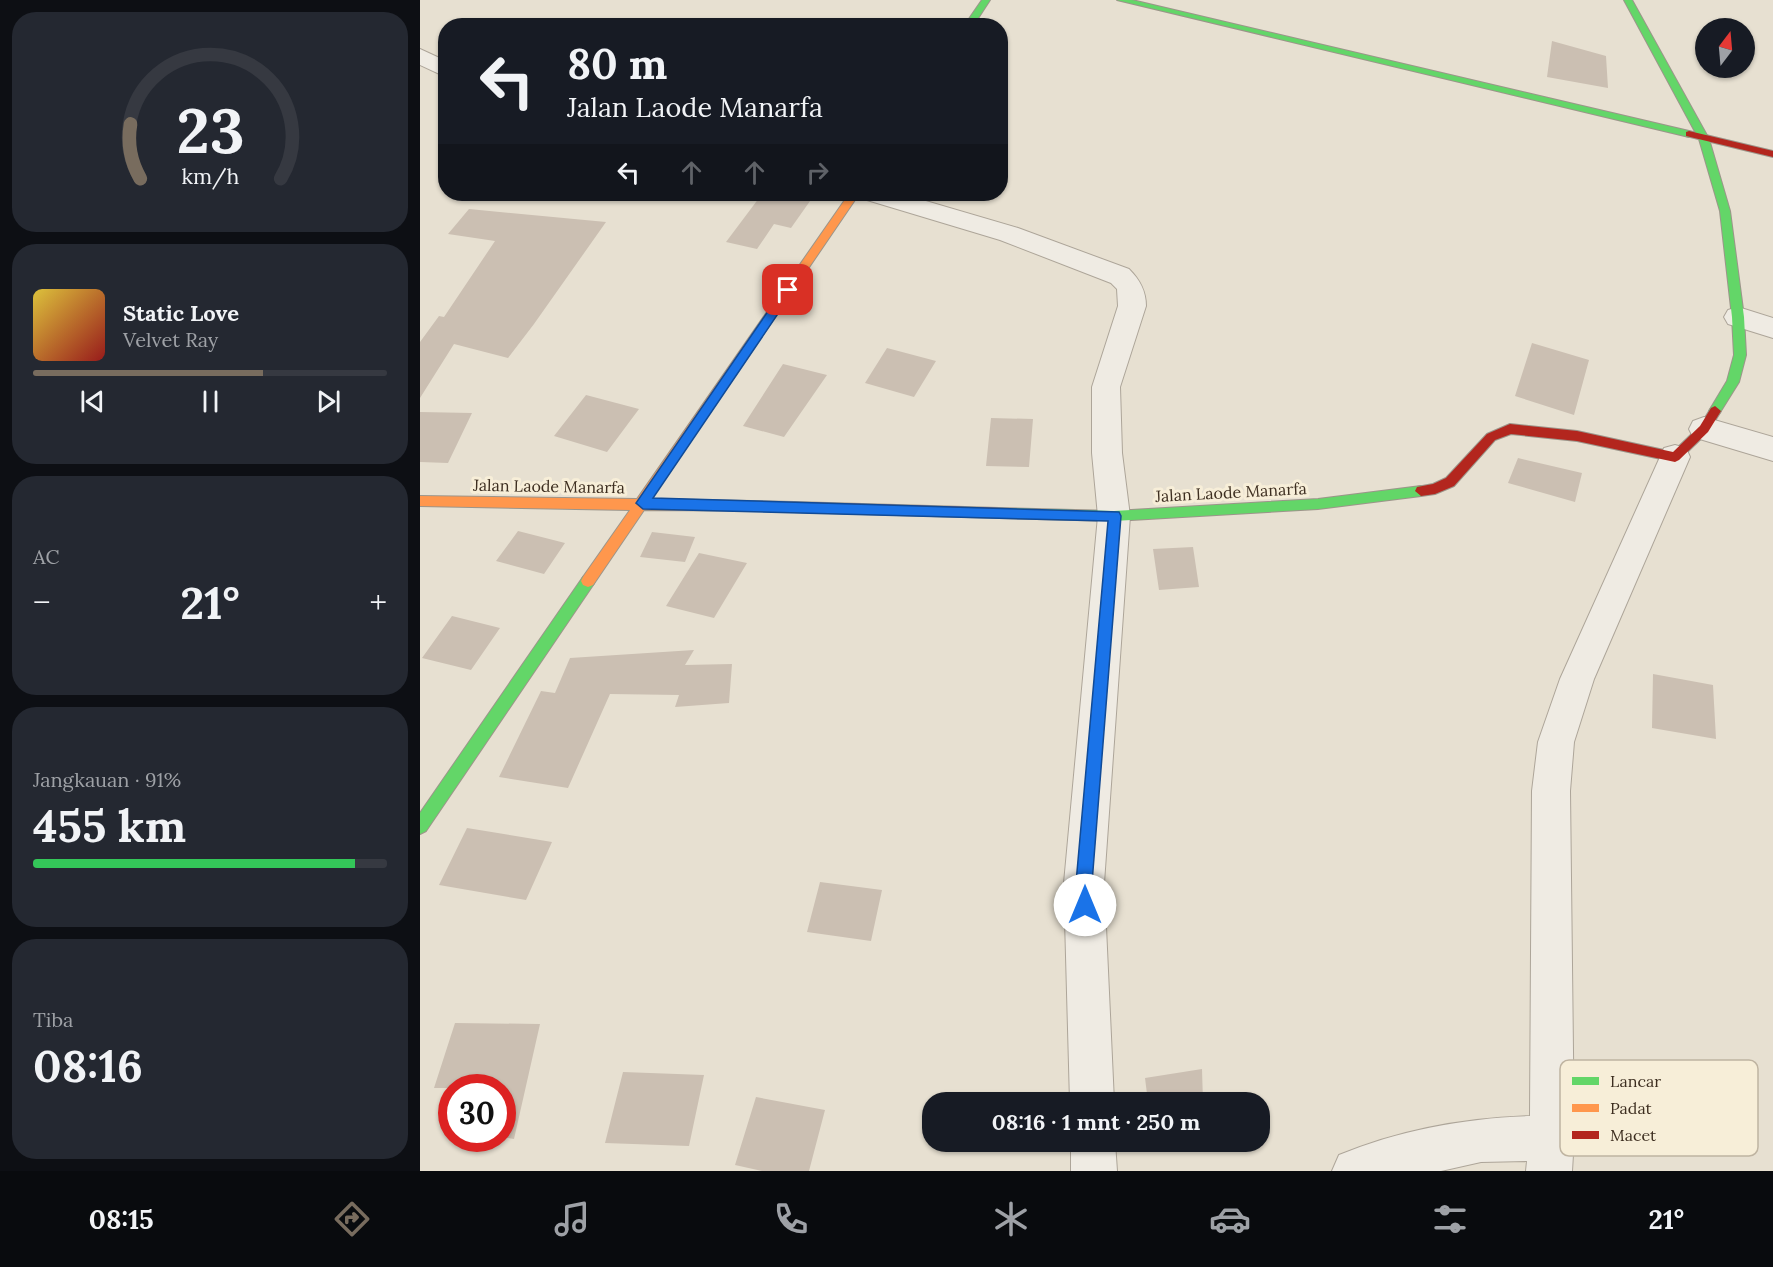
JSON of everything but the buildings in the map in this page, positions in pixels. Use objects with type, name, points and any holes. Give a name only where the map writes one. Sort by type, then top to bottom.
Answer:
[{"type":"street","points":[[974,18],[986,0]]},
{"type":"street","points":[[1121,0],[1773,154]]},
{"type":"street","points":[[1355,1171],[1379,1162],[1481,1140],[1550,1155],[1551,791],[1556,742],[1577,679],[1675,457],[1704,429],[1733,382],[1740,355],[1738,317],[1725,212],[1704,139],[1628,0]]},
{"type":"street","points":[[420,56],[438,66]]},
{"type":"street","points":[[420,826],[849,201]]},
{"type":"street","points":[[899,201],[1009,234],[1120,276],[1131,285],[1133,294],[1132,306],[1106,387],[1107,453],[1114,516],[1084,883],[1092,1092]]},
{"type":"street","points":[[1738,317],[1773,328]]},
{"type":"street","name":"Jalan Laode Manarfa","points":[[420,501],[643,503],[1114,516],[1318,504],[1435,489],[1450,482],[1491,437],[1510,429],[1577,436],[1675,457]]},
{"type":"street","points":[[1704,429],[1773,449]]},
{"type":"street","points":[[1093,1152],[1094,1171]]},
{"type":"traffic: fast","points":[[974,18],[986,0]]},
{"type":"traffic: fast","points":[[1121,0],[1689,134]]},
{"type":"traffic: fast","points":[[1628,0],[1704,139],[1725,211],[1738,317],[1740,355],[1733,382],[1715,411]]},
{"type":"traffic: fast","points":[[999,513],[1114,516],[1318,504],[1421,491]]},
{"type":"traffic: fast","points":[[420,826],[588,581]]},
{"type":"traffic: slow","points":[[588,581],[849,201]]},
{"type":"traffic: slow","points":[[420,501],[794,507]]},
{"type":"traffic: jam","points":[[1689,134],[1773,154]]},
{"type":"traffic: jam","points":[[1421,491],[1435,489],[1450,482],[1491,437],[1510,429],[1577,436],[1675,457],[1704,429],[1715,411]]},
{"type":"traffic: jam","points":[[794,507],[999,513]]},
{"type":"route","points":[[788,290],[643,503],[1114,516],[1084,883],[1085,905]]}]
